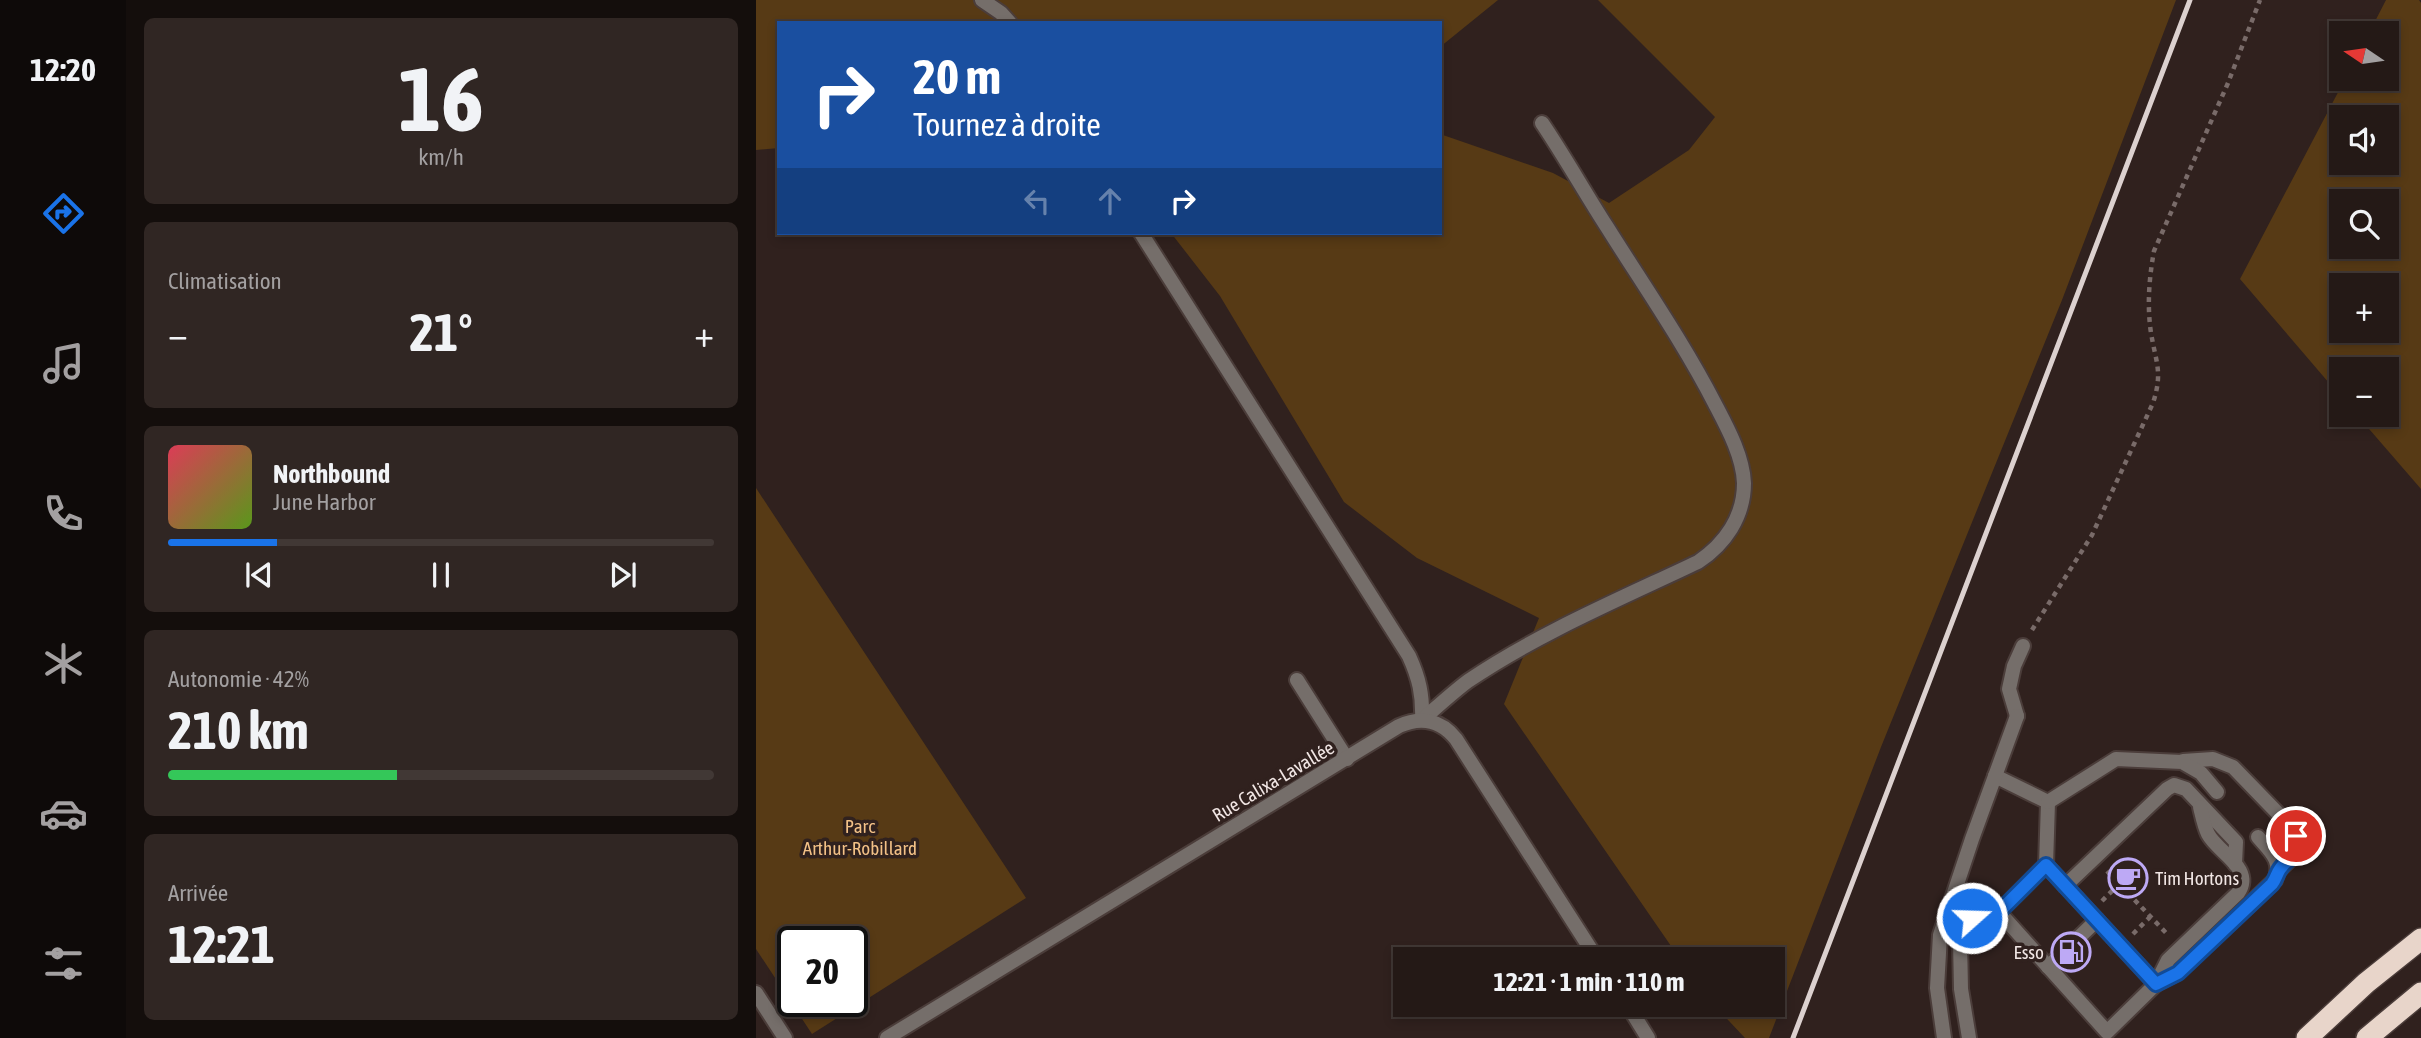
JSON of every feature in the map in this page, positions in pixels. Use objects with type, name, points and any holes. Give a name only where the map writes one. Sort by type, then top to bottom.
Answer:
[{"type":"highway","points":[[2307,1038],[2366,983],[2421,939]]},
{"type":"highway","points":[[2367,1038],[2421,993]]},
{"type":"street","points":[[982,0],[1008,21]]},
{"type":"street","name":"Rue Calixa-Lavallée","points":[[887,1038],[1399,726],[1422,720],[1465,684],[1501,660],[1548,633],[1699,562],[1714,552],[1733,526],[1743,498],[1744,480],[1741,464],[1724,421],[1666,318],[1542,123]]},
{"type":"street","points":[[1143,235],[1409,656],[1423,696],[1422,720],[1445,727],[1456,739],[1589,947]]},
{"type":"street","points":[[1944,1038],[1939,1010],[1938,950],[1951,919],[1960,877],[2017,716],[2008,689],[2023,646]]},
{"type":"street","points":[[1297,680],[1347,759]]},
{"type":"street","points":[[1999,912],[2107,1032],[2156,984],[2178,973],[2272,884],[2279,870],[2298,849],[2300,843],[2290,826],[2233,767],[2213,759],[2182,762],[2116,759],[2048,802]]},
{"type":"street","points":[[2182,762],[2201,773],[2217,792]]},
{"type":"street","points":[[1996,776],[2048,802]]},
{"type":"street","points":[[2065,886],[2170,786],[2183,786],[2198,801],[2208,835],[2243,876],[2241,889],[2168,960],[2156,984]]},
{"type":"street","points":[[1951,919],[1999,912],[2046,865],[2048,802]]},
{"type":"street","points":[[2258,837],[2276,859],[2279,870]]},
{"type":"street","points":[[2046,865],[2156,984]]},
{"type":"street","points":[[1951,919],[1969,1038]]},
{"type":"street","points":[[2048,967],[2097,920]]},
{"type":"street","points":[[756,993],[785,1038]]},
{"type":"street","points":[[1634,1017],[1648,1038]]},
{"type":"path","points":[[2023,646],[2040,613],[2092,535],[2153,403],[2159,386],[2160,372],[2151,333],[2149,307],[2149,277],[2154,251],[2228,83],[2260,0]]},
{"type":"path","points":[[2102,866],[2173,941]]},
{"type":"green space","points":[[756,0],[1498,0],[1442,45],[1442,21],[777,21],[777,148],[756,150]]},
{"type":"green space","points":[[1598,0],[2176,0],[2062,300],[1881,747],[1785,996],[1785,947],[1672,947],[1504,704],[1539,618],[1417,558],[1344,502],[1220,296],[1173,235],[1442,235],[1442,135],[1553,173],[1609,203],[1689,150],[1715,117]]},
{"type":"green space","points":[[2386,0],[2419,0],[2421,489],[2367,427],[2399,427],[2399,357],[2329,357],[2329,383],[2240,279],[2329,109],[2329,175],[2399,175],[2399,105],[2331,105],[2339,91],[2399,91],[2399,21],[2375,21]]},
{"type":"green space","name":"Parc Arthur-Robillard","points":[[756,488],[1026,898],[868,998],[868,926],[777,926],[777,981],[756,949]]},
{"type":"green space","name":"Parc Arthur-Robillard","points":[[801,1017],[839,1017],[812,1034]]},
{"type":"green space","points":[[1725,1017],[1777,1017],[1769,1038],[1745,1038]]},
{"type":"railway","points":[[1793,1038],[2190,0]]},
{"type":"place","name":"Tim Hortons","points":[[2128,878]]},
{"type":"place","name":"Esso","points":[[2071,952]]},
{"type":"route","points":[[1972,918],[1999,912],[2046,865],[2156,984],[2178,973],[2272,884],[2279,870],[2295,855],[2300,843],[2296,836]]}]
